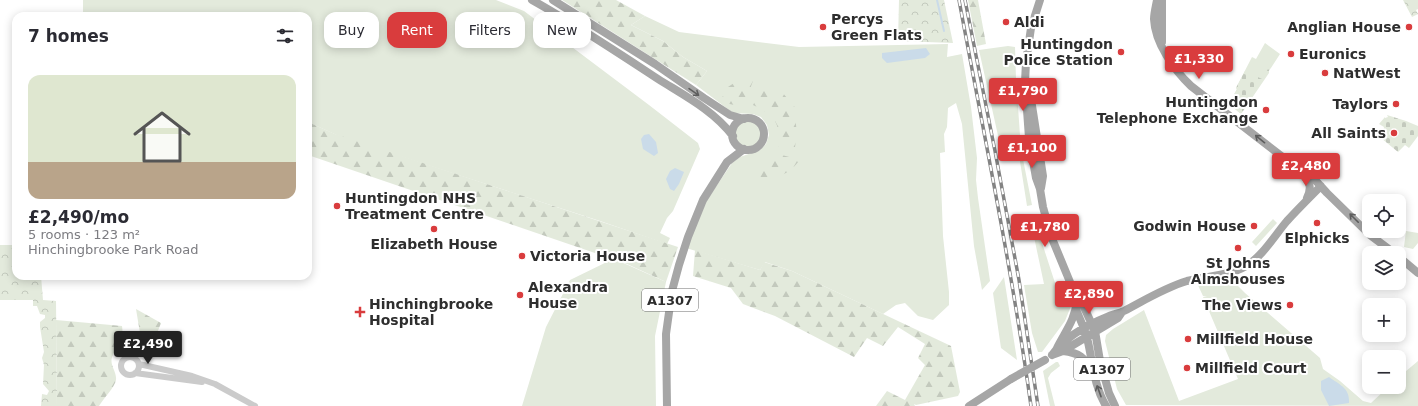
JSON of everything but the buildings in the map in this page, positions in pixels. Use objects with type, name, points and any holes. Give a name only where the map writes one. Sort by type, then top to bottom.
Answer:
[{"type":"main road","points":[[532,0],[605,44],[716,117],[740,147],[749,150],[759,146],[762,142],[764,137],[763,127],[759,122],[730,115],[663,69],[553,0]]},
{"type":"main road","points":[[1040,0],[1031,28],[1026,69],[1025,82],[1029,138],[1036,178],[1040,189],[1050,236],[1077,299],[1072,322],[1062,337],[1055,353]]},
{"type":"main road","points":[[1157,0],[1154,18],[1156,33],[1171,64],[1180,76],[1320,185],[1370,235],[1385,246]]},
{"type":"main road","points":[[1162,0],[1162,44]]},
{"type":"main road","points":[[733,138],[734,127],[737,123],[744,119]]},
{"type":"main road","name":"A1307","points":[[727,162],[733,138]]},
{"type":"main road","name":"A1307","points":[[667,406],[666,334],[672,291],[686,244],[703,200],[715,179],[727,162],[744,149]]},
{"type":"main road","points":[[1302,172],[1310,184],[1310,190],[1305,202]]},
{"type":"main road","points":[[1077,299],[1082,302],[1093,328],[1118,318],[1122,312],[1163,290],[1179,284],[1240,269],[1253,261],[1320,185]]},
{"type":"main road","points":[[1406,263],[1418,272]]},
{"type":"main road","points":[[1076,309],[1085,332],[1094,376]]},
{"type":"main road","name":"A1307","points":[[969,406],[1055,353],[1067,339],[1093,328],[1100,362],[1109,393],[1115,406]]},
{"type":"main road","name":"A1307","points":[[1055,353],[1071,352],[1080,355],[1083,358],[1094,376],[1098,391],[1106,406]]},
{"type":"street","points":[[215,384],[135,373],[130,375],[124,373],[121,368],[121,362],[129,356],[135,358],[139,364],[192,376],[215,384],[255,406]]},
{"type":"street","points":[[135,373],[139,367],[139,364]]},
{"type":"green space","points":[[83,0],[496,0],[524,11],[533,18],[533,48],[573,48],[698,143],[700,149],[673,211],[667,218],[660,233],[670,238],[667,244],[341,137],[312,124],[312,12],[83,12]]},
{"type":"green space","points":[[562,0],[616,0],[645,16],[631,25],[663,41],[683,57],[707,71],[696,85],[591,18],[591,12],[581,12]]},
{"type":"green space","points":[[899,0],[944,0],[953,43],[898,41]]},
{"type":"green space","points":[[968,0],[978,0],[986,44],[977,46]]},
{"type":"green space","points":[[1403,0],[1418,0],[1418,9],[1416,10],[1418,14],[1412,17]]},
{"type":"green space","points":[[645,16],[679,32],[799,47],[948,44],[947,57],[962,54],[971,107],[977,158],[976,180],[990,281],[982,290],[974,246],[962,124],[956,103],[948,108],[947,127],[944,134],[945,152],[940,153],[943,236],[949,305],[933,320],[918,316],[905,303],[896,305],[883,314],[792,271],[765,262],[760,270],[686,248],[707,200],[732,163],[740,157],[760,150],[766,144],[769,135],[767,125],[761,117],[753,114],[733,113],[696,85],[707,71],[683,57],[663,41],[631,25]]},
{"type":"green space","points":[[1265,43],[1280,54],[1241,114],[1229,104],[1252,57],[1256,59]]},
{"type":"green space","points":[[1008,46],[1015,47],[1021,149],[1032,205],[1027,206],[1019,155],[1003,158],[979,50]]},
{"type":"green space","points":[[1268,69],[1269,73],[1241,114],[1229,104],[1245,71],[1262,79]]},
{"type":"green space","points":[[737,81],[753,81],[743,107],[721,102],[725,89]]},
{"type":"green space","points":[[765,84],[782,92],[798,111],[795,117],[797,133],[795,147],[784,151],[782,155],[800,160],[791,170],[765,185],[751,172],[778,154],[779,136],[776,124],[769,114],[753,105]]},
{"type":"green space","points":[[1387,115],[1418,126],[1418,136],[1409,148],[1405,145],[1398,152],[1381,138],[1384,127],[1379,124],[1385,117],[1388,117]]},
{"type":"green space","points":[[748,121],[757,125],[761,134],[757,143],[748,147],[739,143],[735,134],[739,125]]},
{"type":"green space","points":[[312,124],[335,134],[678,247],[666,282],[627,264],[312,156]]},
{"type":"green space","points":[[1030,218],[1034,218],[1056,286],[1071,306],[1065,321],[1042,352],[1038,352],[1032,333],[1024,285],[1044,284]]},
{"type":"green space","points":[[1273,219],[1277,223],[1256,246],[1252,242]]},
{"type":"green space","points":[[1406,231],[1418,233],[1418,243],[1413,249],[1404,246]]},
{"type":"green space","points":[[0,245],[12,245],[12,280],[41,280],[43,300],[56,301],[57,406],[41,406],[42,394],[47,395],[49,391],[43,384],[44,365],[42,358],[44,352],[40,327],[40,322],[45,318],[45,315],[40,314],[37,306],[33,306],[33,300],[0,300]]},
{"type":"green space","points":[[695,250],[760,270],[764,262],[792,271],[951,346],[960,392],[958,396],[916,405],[914,404],[915,406],[876,406],[887,391],[905,400],[925,365],[918,358],[925,344],[898,327],[883,346],[867,338],[854,357],[775,316],[743,304],[731,288],[693,276]]},
{"type":"green space","points":[[613,259],[666,282],[655,336],[656,406],[522,406],[546,327],[570,280]]},
{"type":"green space","points":[[1227,275],[1245,293],[1320,358],[1323,369],[1340,381],[1363,401],[1371,403],[1381,394],[1406,394],[1406,371],[1418,361],[1418,406],[1126,405],[1117,389],[1105,341],[1106,335],[1144,310],[1179,401],[1238,379],[1203,297],[1207,296],[1203,296],[1196,281]]},
{"type":"green space","points":[[1004,277],[1017,360],[1001,348],[993,293]]},
{"type":"green space","points":[[136,309],[161,323],[154,341],[140,333]]},
{"type":"green space","points":[[56,320],[122,326],[122,339],[112,358],[116,380],[99,406],[57,406]]},
{"type":"green space","points":[[1058,362],[1060,366],[1051,373],[1048,378],[1055,406],[1050,406],[1043,371]]},
{"type":"water","points":[[926,48],[930,54],[925,58],[887,63],[882,58],[882,53]]},
{"type":"water","points":[[649,134],[656,142],[658,153],[654,156],[643,149],[641,139],[644,135]]},
{"type":"water","points":[[675,168],[684,172],[674,191],[670,189],[666,179],[670,171]]},
{"type":"water","points":[[1329,377],[1344,387],[1348,394],[1349,403],[1329,406],[1321,390],[1321,381]]},
{"type":"waterway","points":[[937,0],[944,31]]},
{"type":"railway","points":[[959,0],[1006,253],[1031,406]]},
{"type":"railway","points":[[965,0],[1019,280],[1038,406]]},
{"type":"place","name":"Aldi","points":[[1006,22]]},
{"type":"place","name":"Percys Green Flats","points":[[823,27]]},
{"type":"place","name":"Anglian House","points":[[1409,27]]},
{"type":"place","name":"Huntingdon Police Station","points":[[1121,52]]},
{"type":"place","name":"Euronics","points":[[1291,54]]},
{"type":"place","name":"NatWest","points":[[1325,73]]},
{"type":"place","name":"Taylors","points":[[1396,104]]},
{"type":"place","name":"Huntingdon Telephone Exchange","points":[[1266,110]]},
{"type":"place","name":"All Saints","points":[[1394,133]]},
{"type":"place","name":"Huntingdon NHS Treatment Centre","points":[[337,206]]},
{"type":"place","name":"Elphicks","points":[[1317,223]]},
{"type":"place","name":"Godwin House","points":[[1254,226]]},
{"type":"place","name":"Elizabeth House","points":[[434,229]]},
{"type":"place","name":"St Johns Almshouses","points":[[1238,248]]},
{"type":"place","name":"Victoria House","points":[[522,256]]},
{"type":"place","name":"Alexandra House","points":[[520,295]]},
{"type":"place","name":"The Views","points":[[1290,305]]},
{"type":"place","name":"Hinchingbrooke Hospital","points":[[360,312]]},
{"type":"place","name":"Millfield House","points":[[1188,339]]},
{"type":"place","name":"Millfield Court","points":[[1187,368]]}]
